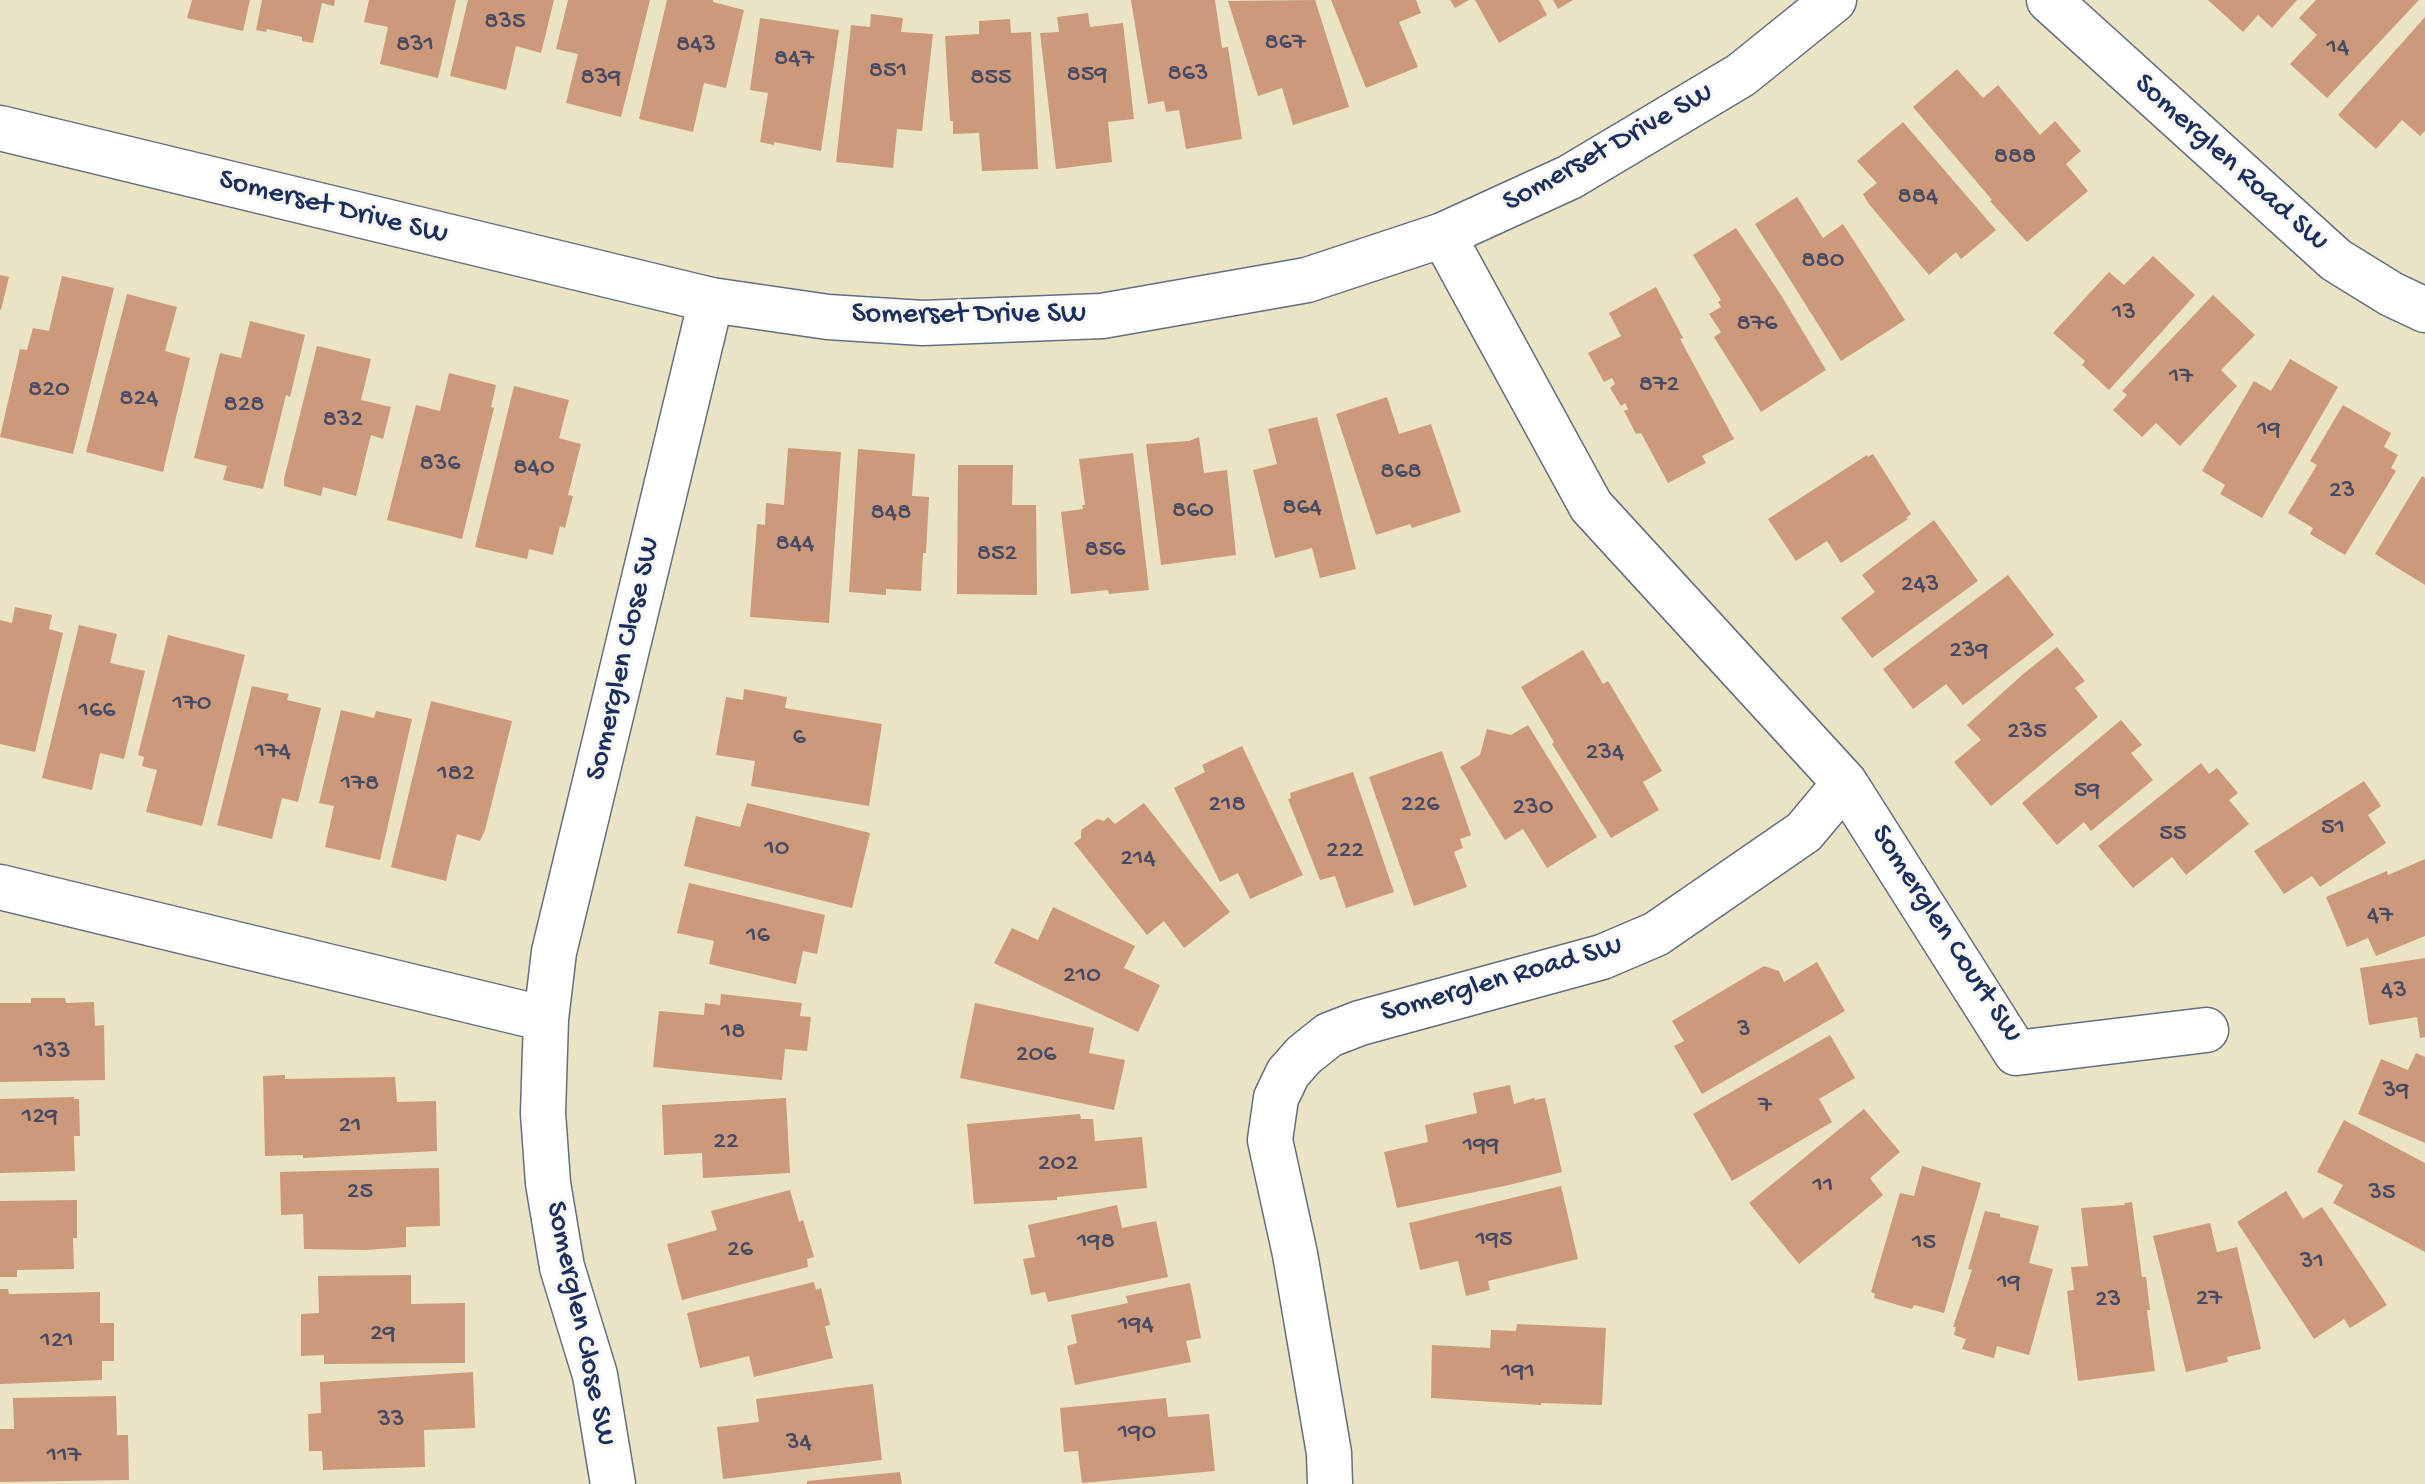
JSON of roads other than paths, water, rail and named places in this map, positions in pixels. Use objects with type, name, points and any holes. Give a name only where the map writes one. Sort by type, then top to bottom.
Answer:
[{"type":"street","name":"Somerset Drive SW","points":[[0,128],[711,300],[828,317],[923,323],[1102,316],[1307,280],[1443,235],[1570,177],[1741,75],[1834,0]]},
{"type":"street","name":"Somerglen Road SW","points":[[2049,0],[2336,260],[2391,294],[2425,310]]},
{"type":"street","points":[[1443,235],[1591,506],[1845,783]]},
{"type":"street","name":"Somerglen Close SW","points":[[613,1484],[595,1375],[562,1267],[548,1183],[543,1113],[546,1019],[554,952],[711,300]]},
{"type":"street","name":"Somerglen Road SW","points":[[1330,1484],[1329,1453],[1295,1254],[1270,1140],[1276,1098],[1288,1073],[1329,1035],[1360,1023],[1602,957],[1656,934],[1804,832],[1845,783]]},
{"type":"street","name":"Somerglen Court SW","points":[[1845,783],[2016,1053],[2206,1030]]},
{"type":"street","points":[[0,887],[546,1019]]}]
